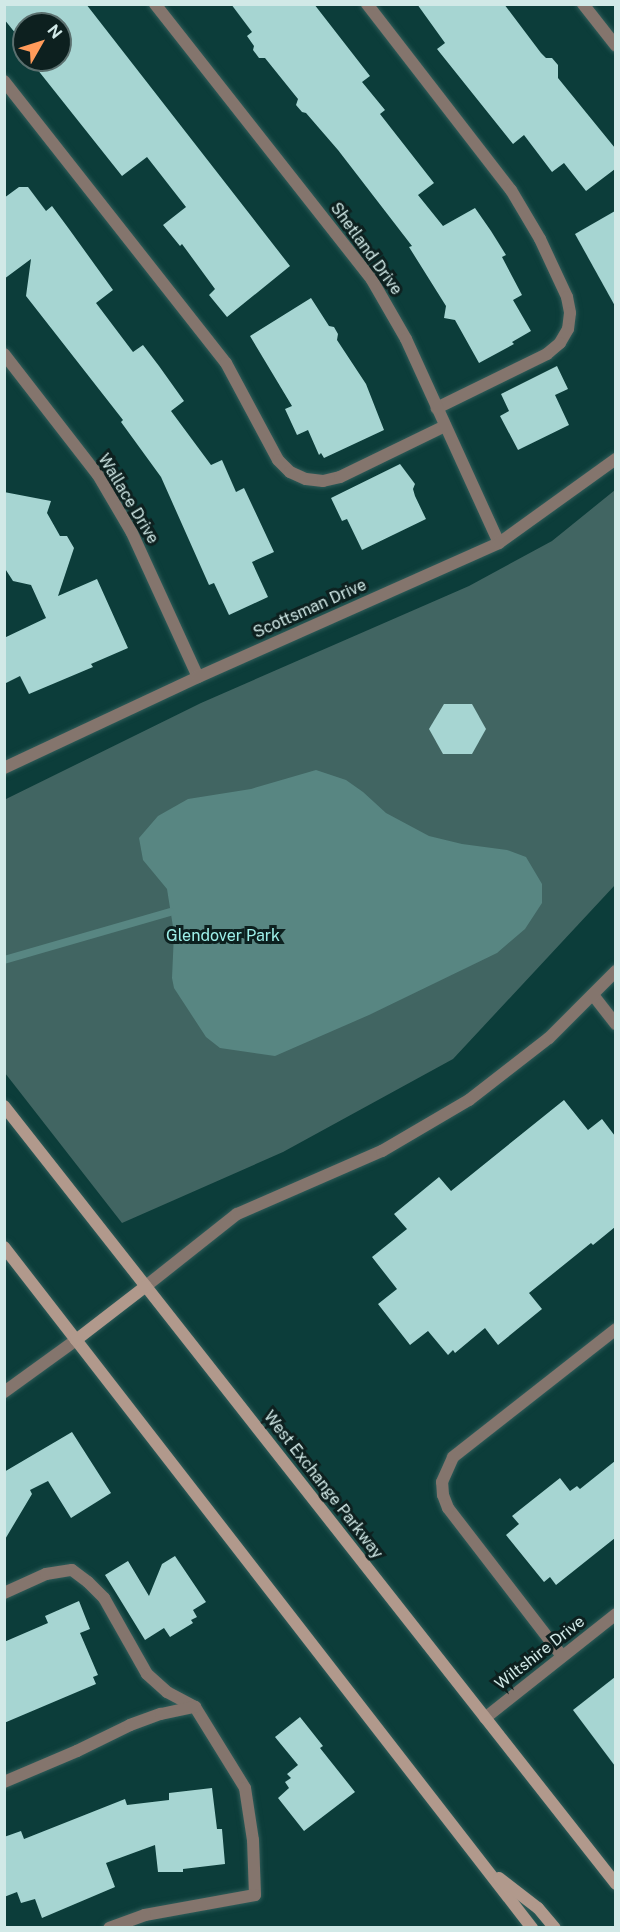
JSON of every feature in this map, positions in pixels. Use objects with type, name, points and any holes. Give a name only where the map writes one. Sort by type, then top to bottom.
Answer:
[{"type":"main road","name":"West Exchange Parkway","points":[[4,1106],[615,1884]]},
{"type":"main road","points":[[4,1247],[532,1928]]},
{"type":"main road","points":[[76,1340],[146,1286]]},
{"type":"main road","points":[[486,1868],[538,1908],[555,1928]]},
{"type":"street","name":"Shetland Drive","points":[[155,4],[372,280],[406,339],[499,543]]},
{"type":"street","points":[[367,4],[511,190],[540,239],[567,297],[570,313],[568,329],[560,343],[548,354],[437,408]]},
{"type":"street","points":[[583,4],[615,46]]},
{"type":"street","points":[[4,81],[226,363],[278,460],[290,472],[314,480],[340,477],[445,426]]},
{"type":"street","name":"Wallace Drive","points":[[4,354],[98,476],[127,524],[198,677]]},
{"type":"street","name":"Scottsman Drive","points":[[4,768],[198,677],[499,543],[615,459]]},
{"type":"street","points":[[146,1286],[237,1214],[382,1152],[469,1100],[549,1038],[615,971]]},
{"type":"street","points":[[593,995],[615,1024]]},
{"type":"street","points":[[562,1656],[447,1508],[442,1482],[453,1457],[615,1329]]},
{"type":"street","points":[[4,1392],[76,1340]]},
{"type":"street","points":[[4,1593],[46,1574],[72,1570],[104,1598],[147,1674],[167,1692],[195,1707],[245,1788],[253,1840],[255,1895],[145,1915],[109,1928]]},
{"type":"street","name":"Wiltshire Drive","points":[[485,1718],[615,1614]]},
{"type":"street","points":[[4,1782],[77,1751],[130,1725],[161,1714],[195,1707]]},
{"type":"green space","name":"Glendover Park","points":[[615,490],[615,885],[453,1059],[283,1152],[122,1223],[5,1073],[4,800],[201,703],[469,586],[552,541]]},
{"type":"shaded area","points":[[316,770],[346,780],[386,813],[429,836],[462,844],[507,850],[526,857],[542,884],[542,903],[525,929],[497,953],[369,1015],[275,1056],[220,1048],[206,1037],[174,988],[172,978],[174,933],[167,889],[143,860],[139,838],[158,816],[188,799],[251,789]]},
{"type":"building","points":[[4,4],[86,4],[290,266],[227,317],[209,295],[215,289],[182,244],[180,246],[163,225],[186,207],[147,157],[122,176],[39,72],[72,72],[72,12],[12,12],[12,29],[4,19]]},
{"type":"building","points":[[231,4],[314,4],[370,76],[362,82],[385,110],[380,114],[434,183],[418,195],[443,226],[475,208],[491,231],[506,255],[502,257],[522,295],[513,300],[531,331],[512,342],[514,344],[479,363],[455,320],[444,318],[446,306],[409,247],[412,246],[338,150],[306,113],[296,105],[298,99],[265,58],[259,58],[253,50],[254,46],[247,36],[252,32]]},
{"type":"building","points":[[417,4],[504,4],[541,53],[546,58],[552,58],[558,65],[558,78],[615,148],[615,169],[586,191],[564,163],[552,172],[524,135],[513,144],[437,49],[445,43]]},
{"type":"building","points":[[19,187],[28,187],[46,211],[52,206],[113,290],[96,303],[133,352],[143,345],[184,401],[171,411],[211,465],[222,460],[236,492],[244,488],[274,552],[252,562],[268,597],[229,615],[214,583],[209,585],[161,477],[121,422],[123,420],[26,296],[31,259],[4,279],[4,198]]},
{"type":"building","points":[[615,211],[615,306],[575,234]]},
{"type":"building","points":[[311,298],[329,326],[334,327],[338,334],[337,340],[366,384],[384,430],[324,458],[321,453],[319,455],[308,430],[297,435],[285,409],[292,406],[250,336]]},
{"type":"building","points":[[557,366],[568,389],[555,395],[569,425],[518,450],[500,416],[509,411],[501,394]]},
{"type":"building","points":[[400,464],[415,484],[413,489],[415,496],[426,519],[362,550],[347,519],[342,521],[331,498]]},
{"type":"building","points":[[4,492],[51,501],[47,513],[60,536],[67,536],[74,548],[58,596],[97,579],[128,648],[91,664],[93,667],[29,694],[20,676],[4,684],[4,638],[46,618],[31,585],[13,581],[4,567]]},
{"type":"building","points":[[444,704],[472,704],[486,729],[472,754],[443,754],[429,729]]},
{"type":"building","points":[[564,1100],[588,1130],[602,1119],[615,1136],[615,1227],[593,1245],[591,1243],[529,1293],[542,1309],[498,1345],[485,1328],[455,1353],[453,1350],[448,1355],[428,1331],[410,1345],[378,1304],[397,1289],[372,1257],[407,1229],[394,1214],[439,1177],[451,1191]]},
{"type":"building","points":[[72,1432],[111,1493],[71,1518],[48,1481],[30,1490],[32,1494],[4,1541],[4,1472]]},
{"type":"building","points":[[615,1461],[615,1538],[556,1585],[550,1577],[544,1582],[506,1535],[519,1524],[512,1516],[560,1478],[570,1491],[577,1486],[580,1489]]},
{"type":"building","points":[[175,1556],[206,1602],[193,1610],[197,1617],[191,1620],[193,1623],[170,1637],[164,1628],[145,1640],[105,1575],[128,1561],[149,1596],[162,1564]]},
{"type":"building","points":[[79,1601],[90,1629],[80,1633],[98,1675],[93,1677],[96,1684],[4,1723],[4,1642],[48,1623],[45,1616]]},
{"type":"building","points":[[615,1677],[615,1766],[573,1710]]},
{"type":"building","points":[[300,1717],[323,1746],[320,1748],[355,1792],[304,1831],[278,1798],[289,1788],[285,1782],[291,1778],[287,1774],[298,1765],[275,1737]]},
{"type":"building","points":[[212,1788],[217,1829],[222,1829],[225,1864],[183,1869],[183,1872],[158,1872],[155,1845],[106,1863],[115,1887],[42,1918],[35,1899],[21,1903],[17,1892],[4,1897],[4,1837],[21,1831],[24,1839],[125,1799],[127,1805],[169,1800],[169,1793]]},
{"type":"waterway","points":[[4,960],[170,912]]}]
